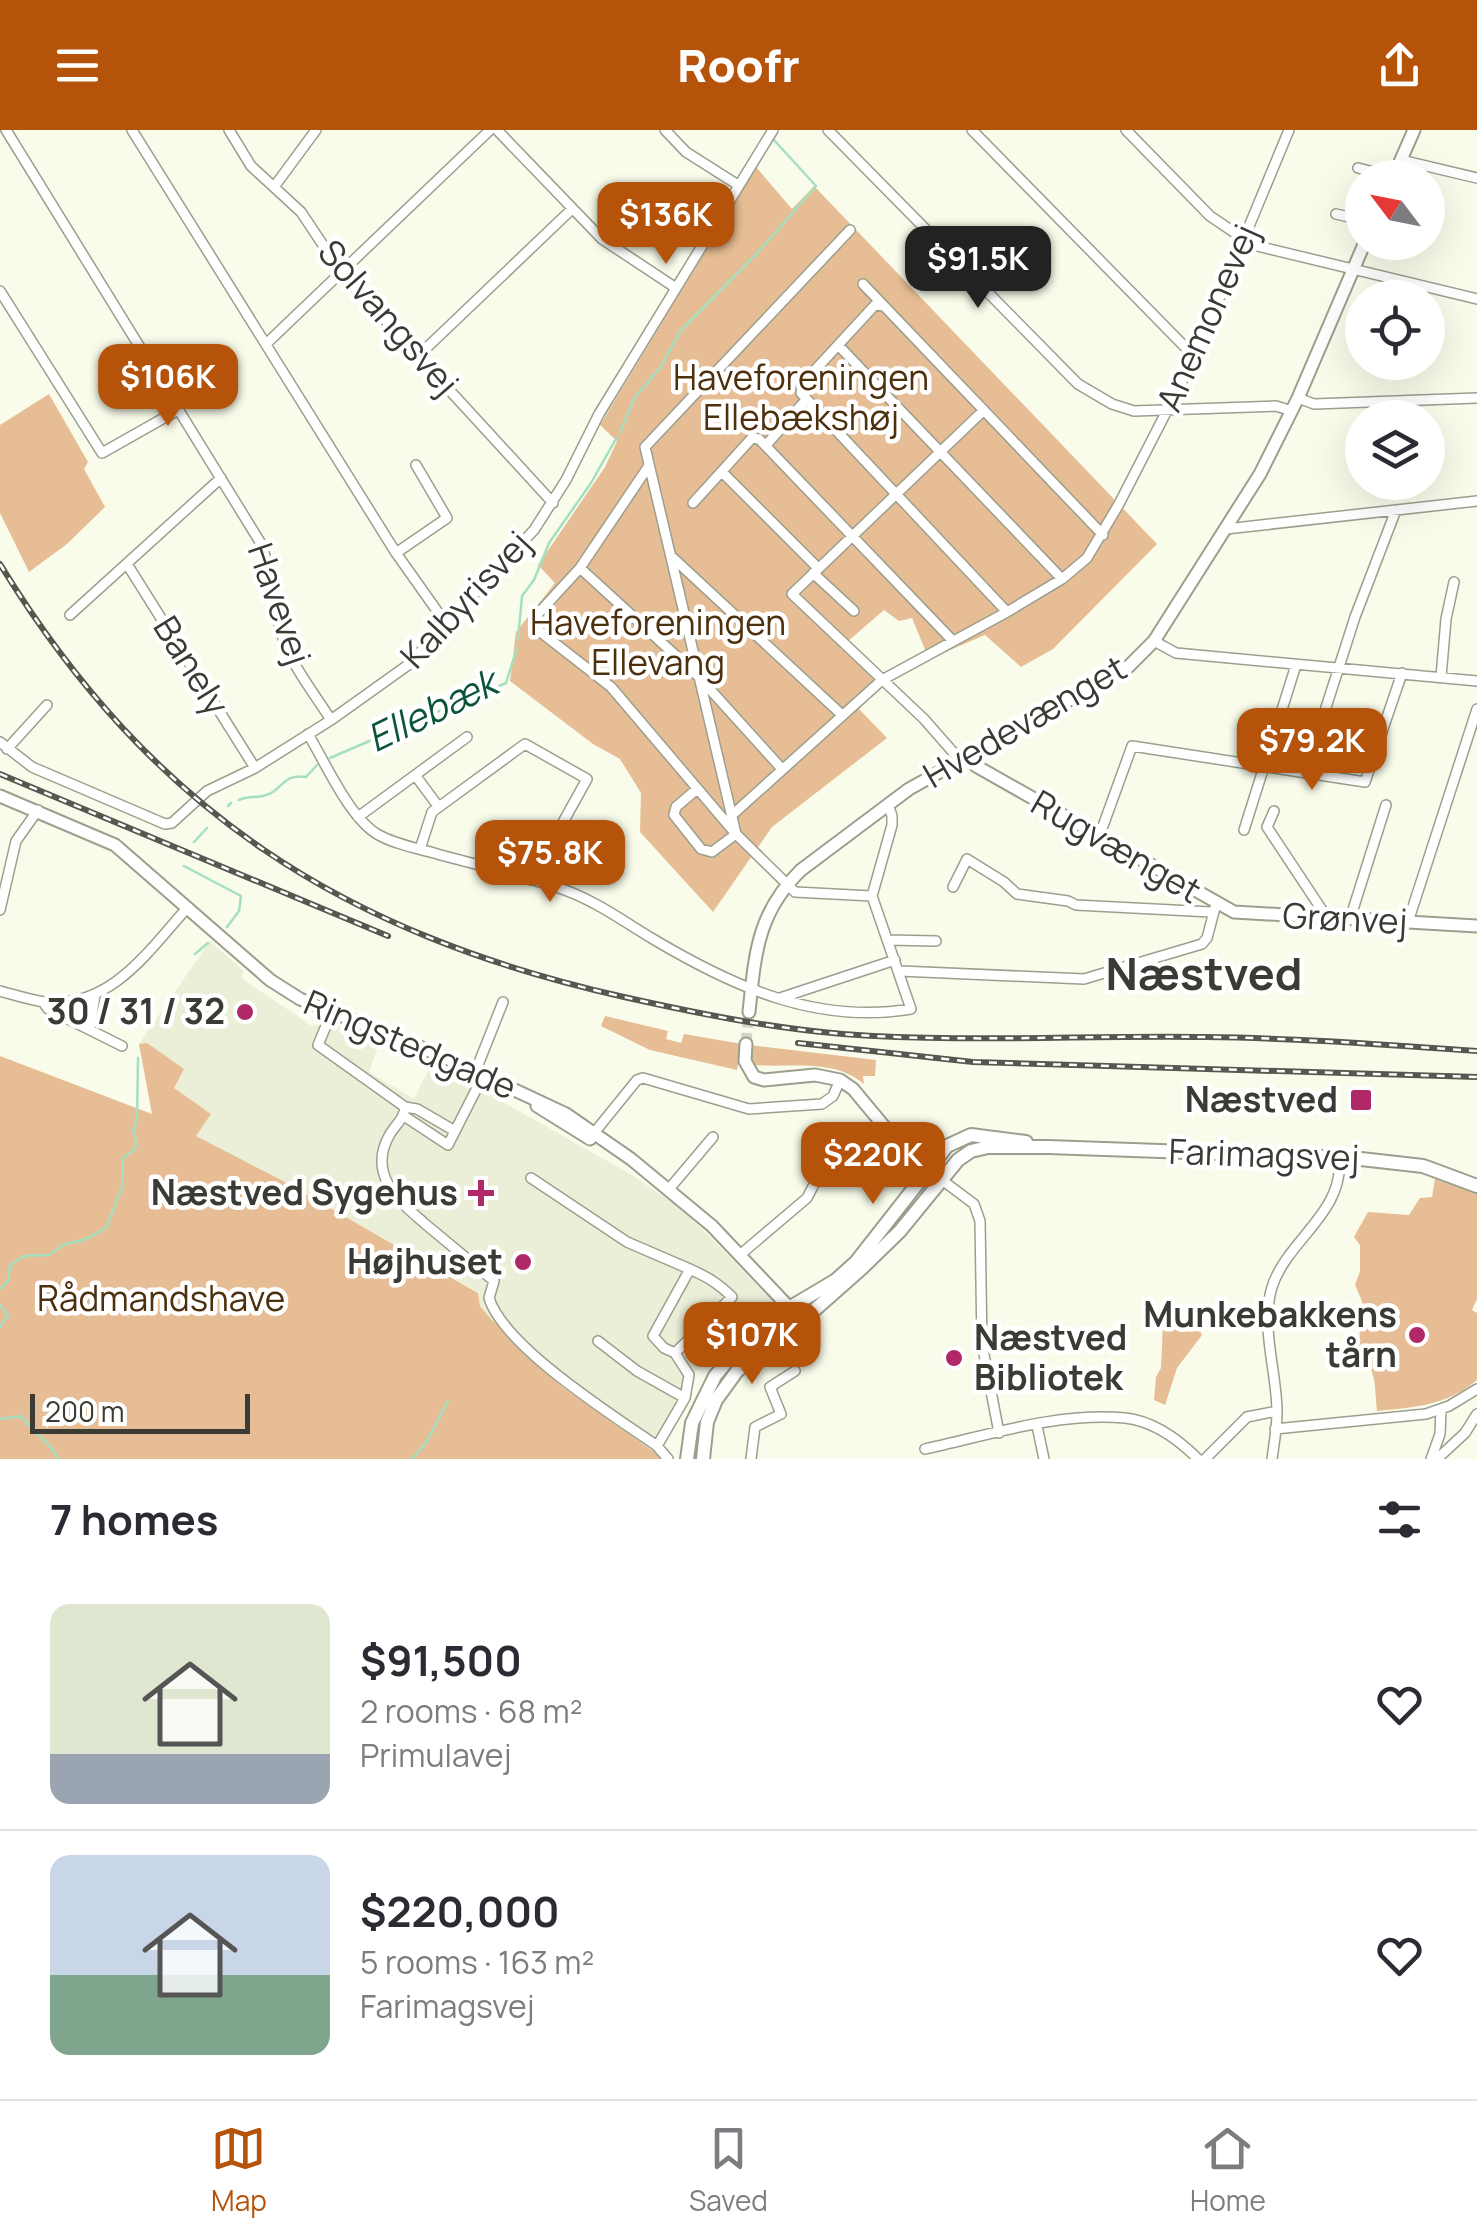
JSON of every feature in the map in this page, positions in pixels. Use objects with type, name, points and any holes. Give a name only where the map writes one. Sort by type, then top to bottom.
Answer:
[{"type":"main road","name":"Farimagsvej","points":[[688,1459],[692,1423],[715,1376],[730,1358],[790,1308],[836,1280],[856,1262],[947,1146],[972,1135],[1048,1147]]},
{"type":"main road","points":[[942,1180],[946,1162],[960,1148],[1009,1138]]},
{"type":"main road","name":"Farimagsvej","points":[[703,1459],[708,1422],[726,1384],[749,1360],[802,1322],[900,1231],[958,1160],[972,1151],[988,1147],[1048,1147],[1339,1158],[1423,1166],[1477,1186]]},
{"type":"main road","points":[[880,1248],[927,1188],[928,1169]]},
{"type":"street","name":"Havevej","points":[[6,130],[260,542],[271,568],[280,631],[288,651],[331,720]]},
{"type":"street","points":[[132,130],[396,553],[447,625]]},
{"type":"street","name":"Solvangsvej","points":[[229,130],[251,166],[302,212],[341,272],[553,503]]},
{"type":"street","points":[[274,187],[316,130]]},
{"type":"street","points":[[266,344],[493,130],[611,246],[676,288]]},
{"type":"street","points":[[664,130],[686,152],[738,185]]},
{"type":"street","points":[[756,130],[766,140]]},
{"type":"street","name":"Kalbyrisvej","points":[[4,746],[32,766],[165,824],[172,823],[207,792],[255,768],[331,720],[408,665],[534,530],[553,503],[599,414],[773,130]]},
{"type":"street","points":[[828,130],[1078,384],[1112,404],[1134,410],[1276,406],[1292,412]]},
{"type":"street","points":[[972,130],[1196,354]]},
{"type":"street","points":[[1126,130],[1210,216],[1243,240],[1267,250],[1477,299]]},
{"type":"street","name":"Anemonevej","points":[[731,816],[882,680],[1008,612],[1062,579],[1087,558],[1120,504],[1196,354],[1289,130]]},
{"type":"street","points":[[1401,160],[1414,130]]},
{"type":"street","points":[[1445,170],[1477,178]]},
{"type":"street","points":[[418,356],[572,208]]},
{"type":"street","points":[[1336,214],[1345,216]]},
{"type":"street","points":[[736,834],[646,447],[850,230]]},
{"type":"street","name":"Hvedevænget","points":[[749,1012],[762,928],[786,885],[888,804],[1126,668],[1154,641],[1260,474],[1292,412],[1358,260]]},
{"type":"street","points":[[863,284],[1103,534]]},
{"type":"street","points":[[0,292],[102,453],[178,410]]},
{"type":"street","points":[[884,306],[874,305],[803,384],[801,393],[1008,612]]},
{"type":"street","points":[[838,345],[1062,579]]},
{"type":"street","points":[[1298,398],[1314,404],[1477,398]]},
{"type":"street","points":[[767,444],[806,400]]},
{"type":"street","points":[[964,758],[792,594],[984,410]]},
{"type":"street","points":[[693,503],[752,438],[767,444],[953,641]]},
{"type":"street","points":[[396,553],[447,518],[416,465]]},
{"type":"street","points":[[648,468],[580,568],[535,617],[534,627],[611,687],[736,834],[786,885],[801,894],[872,896]]},
{"type":"street","points":[[722,472],[854,611]]},
{"type":"street","points":[[70,615],[222,478]]},
{"type":"street","points":[[1226,530],[1477,501]]},
{"type":"street","points":[[1312,751],[1396,510]]},
{"type":"street","points":[[670,555],[841,714]]},
{"type":"street","name":"Banely","points":[[127,564],[255,768]]},
{"type":"street","points":[[580,568],[698,675],[782,769]]},
{"type":"street","points":[[1440,677],[1454,582]]},
{"type":"street","points":[[1154,641],[1176,653],[1477,680]]},
{"type":"street","points":[[1244,830],[1296,665]]},
{"type":"street","points":[[1100,837],[1132,746],[1365,782],[1402,674]]},
{"type":"street","points":[[4,746],[47,705]]},
{"type":"street","points":[[1408,922],[1477,709]]},
{"type":"street","points":[[308,734],[358,817],[376,833],[590,901],[714,975],[780,998],[844,1012],[911,1009],[872,896],[892,825],[888,804]]},
{"type":"street","points":[[358,817],[467,736]]},
{"type":"street","points":[[420,849],[428,820],[438,806],[524,744],[586,779],[531,880]]},
{"type":"street","name":"Rugvænget","points":[[964,758],[1213,908]]},
{"type":"street","points":[[415,774],[438,806]]},
{"type":"street","points":[[697,789],[674,811],[701,849],[712,852],[736,834]]},
{"type":"street","name":"Ringstedgade","points":[[0,796],[115,845],[270,980],[300,1000],[480,1072],[559,1110],[669,1188],[742,1254],[802,1322]]},
{"type":"street","points":[[1350,919],[1386,805]]},
{"type":"street","points":[[0,910],[12,852],[38,810]]},
{"type":"street","points":[[1274,811],[1266,827],[1324,913],[1323,918]]},
{"type":"street","name":"Rugvænget","points":[[953,887],[967,860],[1017,894],[1068,901],[1076,906],[1213,908]]},
{"type":"street","points":[[0,991],[43,1002],[95,995],[128,974],[188,907]]},
{"type":"street","points":[[900,972],[1084,979],[1105,975],[1202,944],[1207,938],[1213,908]]},
{"type":"street","name":"Grønvej","points":[[1213,908],[1477,926]]},
{"type":"street","points":[[888,940],[936,941]]},
{"type":"street","points":[[780,998],[895,960]]},
{"type":"street","points":[[90,1030],[95,995]]},
{"type":"street","points":[[43,1002],[48,1009],[122,1046]]},
{"type":"street","points":[[331,1014],[318,1046],[448,1145],[472,1096],[503,1002]]},
{"type":"street","points":[[746,1044],[745,1061],[754,1077],[764,1080],[815,1075],[840,1080],[854,1088],[904,1150],[974,1204],[980,1220],[982,1344],[998,1433]]},
{"type":"street","points":[[594,1134],[637,1080],[643,1078],[749,1110],[822,1104],[833,1096],[840,1080]]},
{"type":"street","points":[[511,1088],[649,1174]]},
{"type":"street","points":[[455,1131],[417,1109],[405,1111],[386,1143],[383,1171],[392,1194],[494,1280],[489,1298],[502,1323],[563,1381],[657,1446],[668,1459]]},
{"type":"street","points":[[669,1188],[713,1137]]},
{"type":"street","points":[[1272,1459],[1277,1411],[1268,1315],[1272,1289],[1285,1260],[1329,1204],[1338,1180],[1339,1158]]},
{"type":"street","points":[[742,1254],[807,1198],[821,1171]]},
{"type":"street","points":[[531,1178],[627,1242],[714,1280],[732,1296],[675,1353]]},
{"type":"street","points":[[657,1446],[685,1398],[689,1375],[675,1353],[653,1336],[690,1269]]},
{"type":"street","points":[[598,1341],[637,1371],[685,1398]]},
{"type":"street","points":[[751,1459],[756,1427],[781,1414],[770,1386],[795,1371]]},
{"type":"street","points":[[1276,1429],[1426,1414],[1441,1410],[1477,1389]]},
{"type":"street","points":[[1434,1459],[1441,1410]]},
{"type":"street","points":[[924,1449],[1075,1419],[1125,1418],[1173,1436],[1202,1459],[1247,1417],[1277,1411]]},
{"type":"street","points":[[1434,1459],[1465,1433],[1477,1414]]},
{"type":"street","points":[[1037,1426],[1044,1459]]},
{"type":"street","points":[[1465,1433],[1477,1436]]},
{"type":"shaded area","name":"Næstved Sygehus","points":[[210,941],[244,971],[241,978],[312,1026],[332,1023],[380,1041],[369,1072],[414,1099],[432,1062],[632,1175],[682,1209],[772,1300],[772,1307],[748,1321],[694,1373],[692,1389],[667,1441],[649,1447],[561,1386],[491,1319],[480,1306],[478,1292],[285,1182],[153,1114],[139,1044]]},
{"type":"green space","name":"Haveforeningen Ellebækshøj","points":[[756,167],[792,209],[814,186],[1157,544],[1053,649],[1021,667],[985,635],[929,659],[912,618],[899,621],[884,610],[840,648],[882,683],[859,709],[887,738],[772,827],[713,912],[640,832],[641,793],[620,759],[593,744],[510,681],[516,632],[555,583],[538,565],[605,467],[617,441],[600,425]]},
{"type":"green space","points":[[49,394],[88,462],[84,469],[105,507],[67,544],[29,572],[0,513],[0,425]]},
{"type":"green space","points":[[605,1016],[668,1031],[666,1039],[681,1043],[684,1034],[742,1044],[737,1070],[650,1050],[601,1026]]},
{"type":"green space","name":"Rådmandshave","points":[[147,1043],[184,1069],[174,1088],[211,1114],[196,1136],[285,1182],[478,1293],[480,1306],[491,1319],[561,1386],[664,1459],[0,1459],[0,1056],[152,1114],[139,1044]]},
{"type":"green space","points":[[750,1045],[876,1060],[875,1076],[863,1076],[864,1084],[825,1067],[753,1065]]},
{"type":"green space","points":[[1435,1179],[1477,1194],[1477,1299],[1472,1310],[1477,1313],[1477,1380],[1442,1400],[1377,1411],[1370,1368],[1351,1350],[1359,1343],[1362,1301],[1355,1285],[1360,1271],[1360,1245],[1354,1237],[1368,1212],[1409,1215],[1420,1198],[1432,1197]]},
{"type":"green space","points":[[1164,1302],[1195,1319],[1202,1335],[1177,1368],[1165,1405],[1154,1400],[1161,1368]]},
{"type":"waterway","name":"Ellebæk","points":[[620,432],[635,397],[660,368],[681,330],[816,186],[774,140]]},
{"type":"waterway","name":"Ellebæk","points":[[518,639],[522,596],[534,580],[549,543],[617,437]]},
{"type":"waterway","name":"Ellebæk","points":[[330,758],[453,705],[459,697],[468,700],[506,683],[517,648]]},
{"type":"waterway","name":"Ellebæk","points":[[239,800],[270,794],[287,780],[306,777],[317,765]]},
{"type":"waterway","name":"Ellebæk","points":[[228,806],[231,803]]},
{"type":"waterway","name":"Ellebæk","points":[[194,842],[207,828]]},
{"type":"waterway","name":"Ellebæk","points":[[184,866],[241,896],[239,911],[227,927]]},
{"type":"waterway","name":"Ellebæk","points":[[195,954],[208,943]]},
{"type":"waterway","name":"Ellebæk","points":[[0,1289],[8,1281],[10,1265],[24,1256],[49,1255],[63,1245],[106,1228],[122,1187],[123,1158],[137,1143],[133,1130],[137,1118],[138,1058]]},
{"type":"waterway","points":[[0,1305],[8,1315],[0,1327]]},
{"type":"waterway","points":[[412,1459],[426,1443],[448,1401]]},
{"type":"waterway","name":"Ellebæk","points":[[0,1419],[21,1416],[58,1459]]},
{"type":"tunnel","points":[[746,1044],[749,1012]]},
{"type":"railway","points":[[0,564],[59,651],[122,727],[190,793],[264,850],[344,898],[430,938],[523,970],[705,1014],[843,1034],[933,1038],[1239,1038],[1477,1051]]},
{"type":"railway","points":[[0,774],[388,936]]},
{"type":"railway","points":[[798,1043],[973,1062],[1477,1077]]},
{"type":"place","name":"30 / 31 / 32","points":[[245,1012]]},
{"type":"place","name":"Næstved","points":[[1361,1100]]},
{"type":"place","name":"Næstved Sygehus","points":[[481,1193]]},
{"type":"place","name":"Højhuset","points":[[523,1262]]},
{"type":"place","name":"Munkebakkens tårn","points":[[1417,1335]]},
{"type":"place","name":"Næstved Bibliotek","points":[[954,1358]]},
{"type":"district","name":"Næstved","points":[[1204,974]]},
{"type":"park label","name":"Haveforeningen Ellevang","points":[[658,643]]}]
